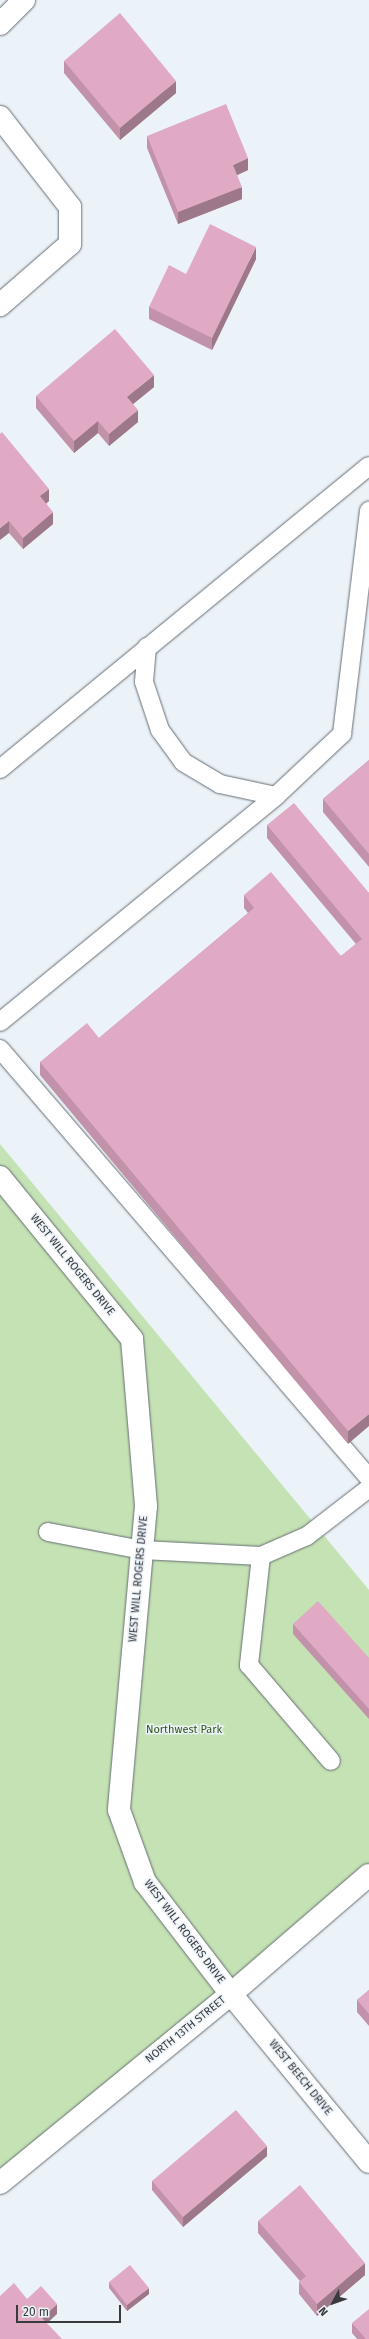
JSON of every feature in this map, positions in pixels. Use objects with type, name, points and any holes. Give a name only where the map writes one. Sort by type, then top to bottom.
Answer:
[{"type":"street","points":[[0,24],[24,0]]},
{"type":"street","points":[[0,117],[70,207],[70,244],[0,305]]},
{"type":"street","name":"WEST WILL ROGERS DRIVE","points":[[0,1177],[132,1339],[146,1506],[119,1810],[145,1882],[231,1994]]},
{"type":"street","name":"NORTH 13TH STREET","points":[[0,2182],[231,1994],[369,1875]]},
{"type":"street","name":"WEST BEECH DRIVE","points":[[231,1994],[369,2162]]},
{"type":"lane","points":[[0,769],[369,466]]},
{"type":"lane","points":[[0,1022],[276,796],[342,734],[369,511]]},
{"type":"lane","points":[[147,647],[144,682],[160,730],[183,762],[220,784],[276,796]]},
{"type":"lane","points":[[0,1049],[369,1478]]},
{"type":"lane","points":[[48,1532],[142,1550],[261,1556],[307,1536],[369,1488]]},
{"type":"lane","points":[[261,1556],[249,1665],[331,1761]]},
{"type":"green space","name":"Northwest Park","points":[[0,1144],[369,1590],[369,1871],[0,2180]]},
{"type":"building","points":[[120,13],[176,81],[120,128],[64,61]]},
{"type":"building","points":[[226,104],[248,158],[233,165],[242,187],[178,212],[147,136]]},
{"type":"building","points":[[210,224],[256,247],[212,338],[149,307],[169,265],[186,274]]},
{"type":"building","points":[[115,329],[154,375],[127,397],[138,410],[109,434],[98,421],[74,441],[36,396]]},
{"type":"building","points":[[2,432],[49,489],[40,496],[53,512],[23,538],[9,521],[0,528],[0,434]]},
{"type":"building","points":[[369,760],[369,854],[323,799]]},
{"type":"building","points":[[294,803],[369,893],[369,1414],[348,1431],[40,1062],[87,1023],[99,1038],[254,908],[244,895],[271,872],[341,956],[362,939],[267,825]]},
{"type":"building","points":[[318,1601],[369,1658],[369,1709],[293,1624]]},
{"type":"building","points":[[369,1990],[369,2014],[357,2000]]},
{"type":"building","points":[[236,2110],[267,2146],[183,2217],[152,2181]]},
{"type":"building","points":[[300,2185],[365,2263],[317,2304],[299,2282],[306,2276],[258,2221]]},
{"type":"building","points":[[130,2265],[149,2288],[127,2305],[109,2282]]},
{"type":"building","points":[[14,2283],[27,2299],[41,2286],[57,2304],[42,2318],[62,2339],[0,2339],[0,2296]]},
{"type":"building","points":[[369,2309],[369,2339],[366,2339],[352,2323]]}]
